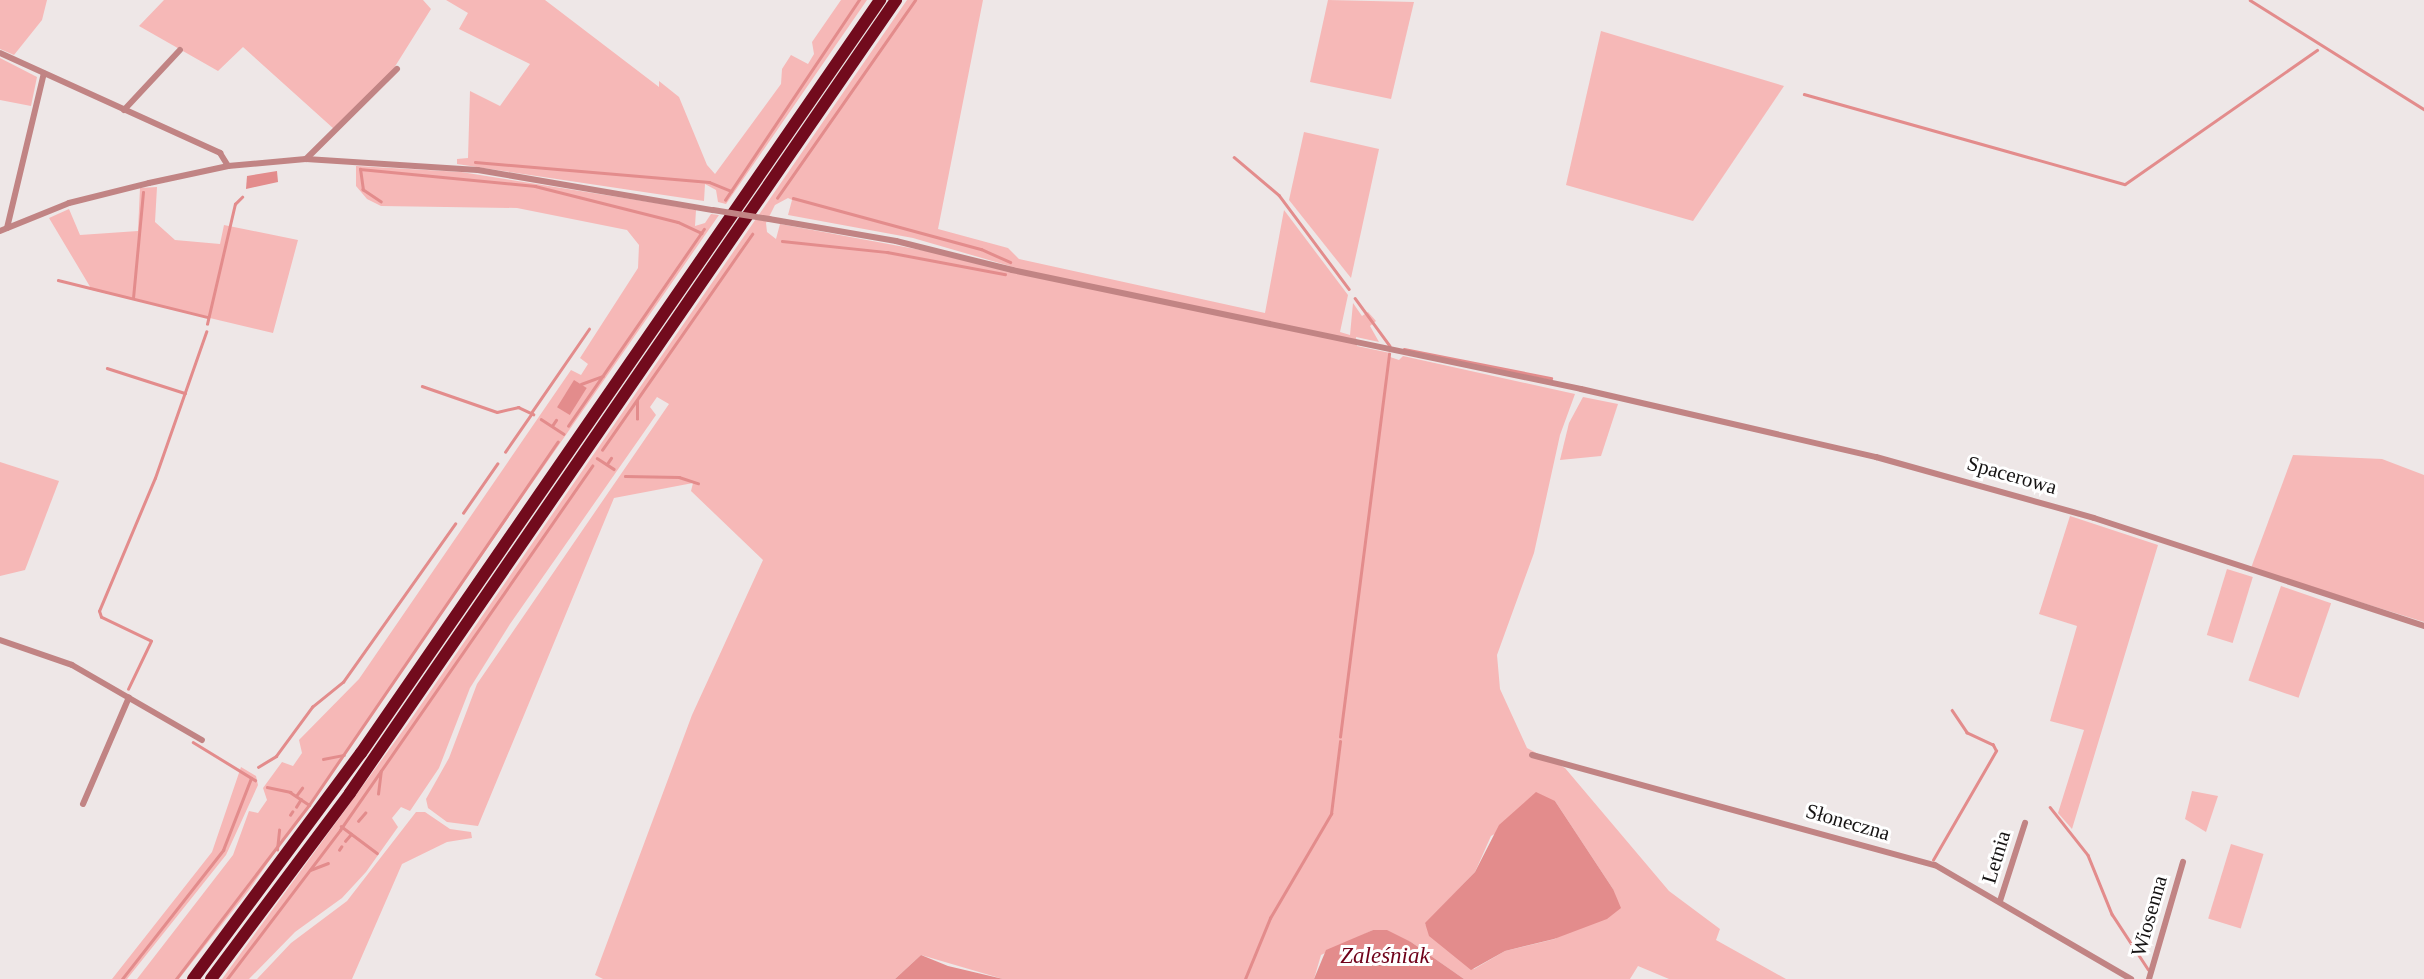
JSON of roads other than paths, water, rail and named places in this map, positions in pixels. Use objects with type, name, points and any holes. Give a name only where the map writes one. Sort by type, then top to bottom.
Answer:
[{"type":"highway","points":[[193,979],[360,753],[880,0]]},
{"type":"highway","points":[[211,979],[356,785],[896,0]]},
{"type":"street","points":[[124,110],[180,50]]},
{"type":"street","points":[[0,53],[220,153],[228,166]]},
{"type":"street","points":[[306,159],[397,69]]},
{"type":"street","points":[[4,230],[44,73]]},
{"type":"street","name":"Spacerowa","points":[[4,230],[69,203],[228,166],[306,159],[478,170],[896,241],[1023,272],[1581,389],[1985,485],[2424,626]]},
{"type":"street","points":[[0,640],[59,659],[202,740]]},
{"type":"street","points":[[83,804],[129,697]]},
{"type":"street","name":"Słoneczna","points":[[1532,755],[1873,845],[1935,866],[2000,901],[2131,979]]},
{"type":"street","name":"Letnia","points":[[2000,901],[2025,823]]},
{"type":"street","name":"Wiosenna","points":[[2149,979],[2183,862]]},
{"type":"water","points":[[277,171],[278,182],[246,189],[247,176]]},
{"type":"water","points":[[574,380],[587,388],[570,415],[557,407]]},
{"type":"water","points":[[1536,792],[1555,801],[1613,889],[1621,908],[1607,919],[1554,939],[1505,951],[1471,970],[1429,936],[1425,923],[1475,872],[1499,825]]},
{"type":"water","name":"Zaleśniak","points":[[1373,930],[1387,930],[1411,942],[1464,979],[1314,979],[1326,950]]},
{"type":"water","points":[[921,955],[948,966],[1003,979],[895,979]]},
{"type":"waterway","points":[[725,200],[859,0]]},
{"type":"waterway","points":[[777,198],[915,0]]},
{"type":"waterway","points":[[2250,0],[2424,109]]},
{"type":"waterway","points":[[1804,94],[2125,184],[2317,50]]},
{"type":"waterway","points":[[1234,157],[1279,195],[1349,289]]},
{"type":"waterway","points":[[475,162],[709,182],[731,191]]},
{"type":"waterway","points":[[381,202],[363,190],[360,169],[535,186],[678,222],[702,233]]},
{"type":"waterway","points":[[133,298],[143,192]]},
{"type":"waterway","points":[[207,324],[235,204],[242,197]]},
{"type":"waterway","points":[[793,198],[981,249],[1010,262]]},
{"type":"waterway","points":[[568,426],[704,229]]},
{"type":"waterway","points":[[602,450],[752,234]]},
{"type":"waterway","points":[[782,241],[887,252],[1005,274]]},
{"type":"waterway","points":[[58,280],[208,317]]},
{"type":"waterway","points":[[1355,298],[1390,346]]},
{"type":"waterway","points":[[531,413],[589,329]]},
{"type":"waterway","points":[[128,689],[151,641],[101,617],[99,611],[155,478],[206,332]]},
{"type":"waterway","points":[[1404,349],[1551,378]]},
{"type":"waterway","points":[[1340,737],[1389,354]]},
{"type":"waterway","points":[[107,368],[185,393]]},
{"type":"waterway","points":[[581,384],[603,376]]},
{"type":"waterway","points":[[422,386],[497,412],[518,407],[533,414]]},
{"type":"waterway","points":[[637,401],[637,419]]},
{"type":"waterway","points":[[505,452],[532,413]]},
{"type":"waterway","points":[[541,419],[564,434]]},
{"type":"waterway","points":[[552,426],[556,420]]},
{"type":"waterway","points":[[176,979],[309,805],[558,442]]},
{"type":"waterway","points":[[597,458],[614,469]]},
{"type":"waterway","points":[[607,464],[611,458]]},
{"type":"waterway","points":[[463,513],[497,464]]},
{"type":"waterway","points":[[227,979],[340,830],[592,466]]},
{"type":"waterway","points":[[625,476],[679,477],[698,483]]},
{"type":"waterway","points":[[258,767],[276,756],[312,707],[343,682],[455,524]]},
{"type":"waterway","points":[[1933,860],[1996,751],[1993,745],[1967,733],[1952,711]]},
{"type":"waterway","points":[[193,742],[255,780]]},
{"type":"waterway","points":[[1245,979],[1270,918],[1331,814],[1340,742]]},
{"type":"waterway","points":[[323,759],[344,755]]},
{"type":"waterway","points":[[378,794],[381,771]]},
{"type":"waterway","points":[[122,979],[223,850],[251,778]]},
{"type":"waterway","points":[[267,787],[290,792],[309,805]]},
{"type":"waterway","points":[[296,796],[302,788]]},
{"type":"waterway","points":[[296,807],[301,799]]},
{"type":"waterway","points":[[2050,807],[2088,855],[2112,914],[2148,969]]},
{"type":"waterway","points":[[358,821],[365,813]]},
{"type":"waterway","points":[[341,826],[377,853]]},
{"type":"waterway","points":[[277,850],[279,830]]},
{"type":"waterway","points":[[345,841],[351,834]]},
{"type":"waterway","points":[[310,870],[328,863]]}]
